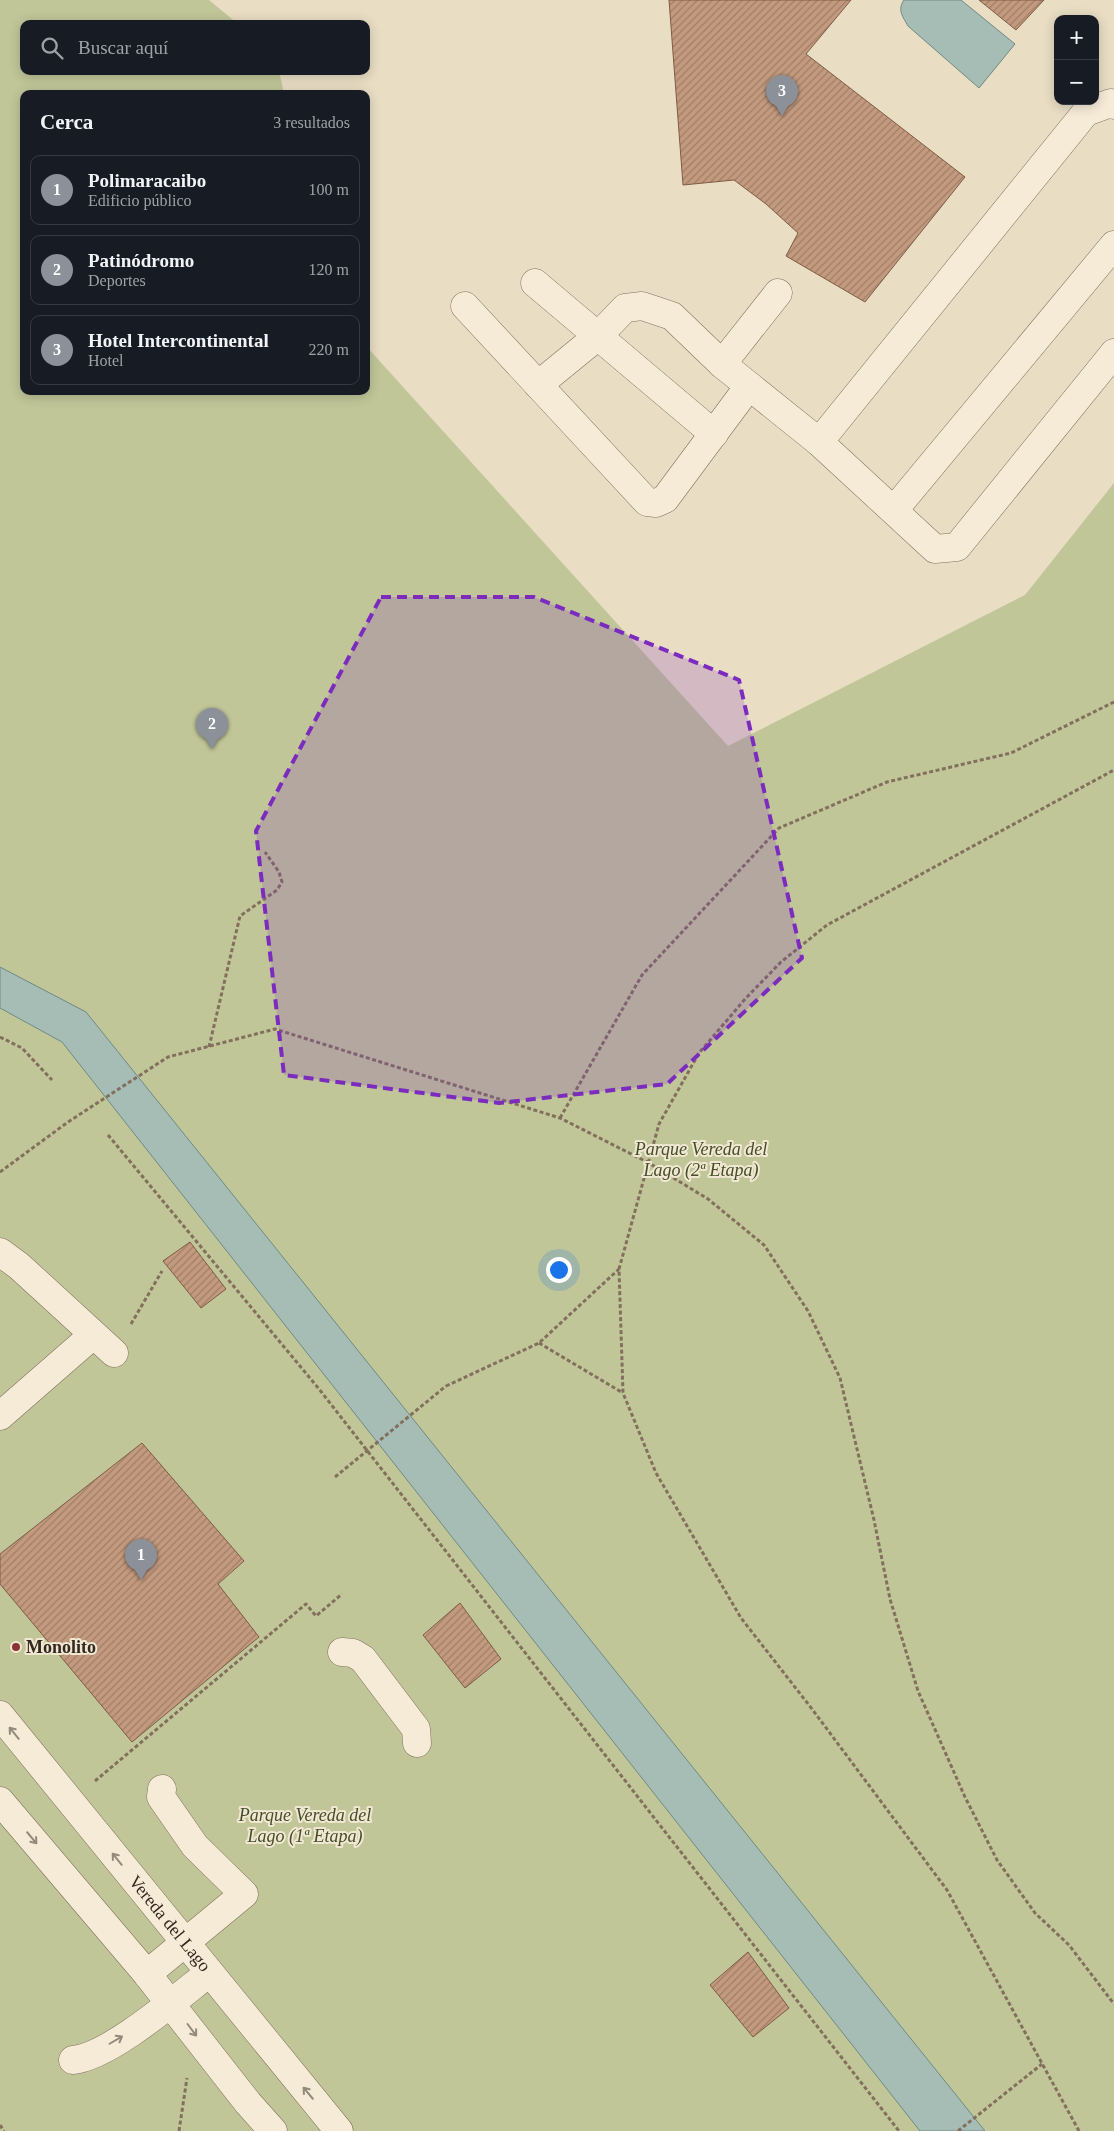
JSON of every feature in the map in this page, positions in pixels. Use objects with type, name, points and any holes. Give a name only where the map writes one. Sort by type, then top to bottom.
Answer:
[{"type":"street","points":[[819,442],[1086,112],[1111,103],[1114,105]]},
{"type":"street","points":[[894,510],[1114,245]]},
{"type":"street","points":[[535,282],[714,434]]},
{"type":"street","points":[[722,364],[778,293]]},
{"type":"street","points":[[465,306],[647,502],[656,503],[665,499],[749,386]]},
{"type":"street","points":[[538,384],[598,336],[625,308],[642,306],[672,316],[722,364],[819,442],[935,549],[957,547],[1114,353]]},
{"type":"street","points":[[0,1252],[19,1266],[114,1353]]},
{"type":"street","points":[[0,1416],[93,1335]]},
{"type":"street","points":[[342,1652],[353,1653],[363,1659],[416,1729],[417,1743]]},
{"type":"street","name":"Vereda del Lago","points":[[0,1715],[339,2131]]},
{"type":"street","points":[[147,1974],[187,1944],[244,1894],[195,1846],[161,1797],[162,1789]]},
{"type":"street","points":[[0,1801],[171,2003],[248,2103],[273,2131]]},
{"type":"street","points":[[73,2060],[84,2059],[141,2026],[209,1973]]},
{"type":"path","points":[[560,1118],[642,975],[780,828],[887,782],[1011,753],[1114,702]]},
{"type":"path","points":[[1079,2131],[947,1890],[812,1709],[740,1618],[656,1473],[623,1393],[620,1269],[659,1124],[700,1053],[746,998],[781,962],[827,925],[1114,770]]},
{"type":"path","points":[[209,1047],[240,916],[277,890],[282,882],[279,872],[265,852]]},
{"type":"path","points":[[0,1172],[68,1122],[168,1058],[275,1029],[560,1118],[649,1163],[708,1199],[764,1245],[808,1311],[840,1378],[874,1520],[890,1599],[918,1691],[940,1743],[997,1860],[1035,1913],[1069,1946],[1114,2004]]},
{"type":"path","points":[[0,1037],[22,1048],[52,1080]]},
{"type":"path","points":[[108,1135],[319,1389],[899,2131]]},
{"type":"path","points":[[334,1477],[446,1386],[539,1343],[620,1269]]},
{"type":"path","points":[[114,1353],[162,1270]]},
{"type":"path","points":[[539,1343],[623,1393]]},
{"type":"path","points":[[93,1783],[306,1604],[316,1616],[342,1594]]},
{"type":"path","points":[[958,2131],[1042,2064]]},
{"type":"path","points":[[179,2131],[187,2078]]},
{"type":"path","points":[[0,2125],[4,2131]]},
{"type":"highlighted area","points":[[381,597],[534,597],[739,680],[802,958],[667,1084],[499,1103],[284,1075],[256,831]]},
{"type":"green space","name":"Parque Vereda del Lago (2ª Etapa)","points":[[0,0],[209,0],[233,20],[20,20],[20,75],[280,75],[283,90],[20,90],[20,395],[370,395],[370,350],[728,746],[1025,595],[1114,483],[1114,2131],[0,2131]]},
{"type":"water","points":[[904,0],[961,0],[1015,44],[979,88],[908,26],[901,10]]},
{"type":"water","points":[[0,967],[86,1012],[985,2131],[920,2131],[62,1042],[0,1008]]},
{"type":"building","points":[[669,0],[851,0],[806,54],[965,177],[865,302],[786,256],[798,233],[766,204],[734,180],[683,185]]},
{"type":"building","points":[[979,0],[1044,0],[1016,30]]},
{"type":"building","points":[[190,1242],[226,1289],[201,1308],[163,1261]]},
{"type":"building","points":[[142,1443],[244,1561],[218,1584],[259,1637],[132,1742],[0,1584],[0,1554]]},
{"type":"building","points":[[460,1603],[501,1659],[465,1688],[423,1635]]},
{"type":"building","points":[[748,1952],[789,2008],[753,2037],[710,1985]]},
{"type":"place","name":"Hotel Intercontinental","points":[[782,116]]},
{"type":"place","name":"Patinódromo","points":[[212,749]]},
{"type":"place","name":"Polimaracaibo","points":[[141,1580]]},
{"type":"place","name":"Monolito","points":[[16,1647]]},
{"type":"park label","name":"Parque Vereda del Lago (1ª Etapa)","points":[[305,1825]]}]
